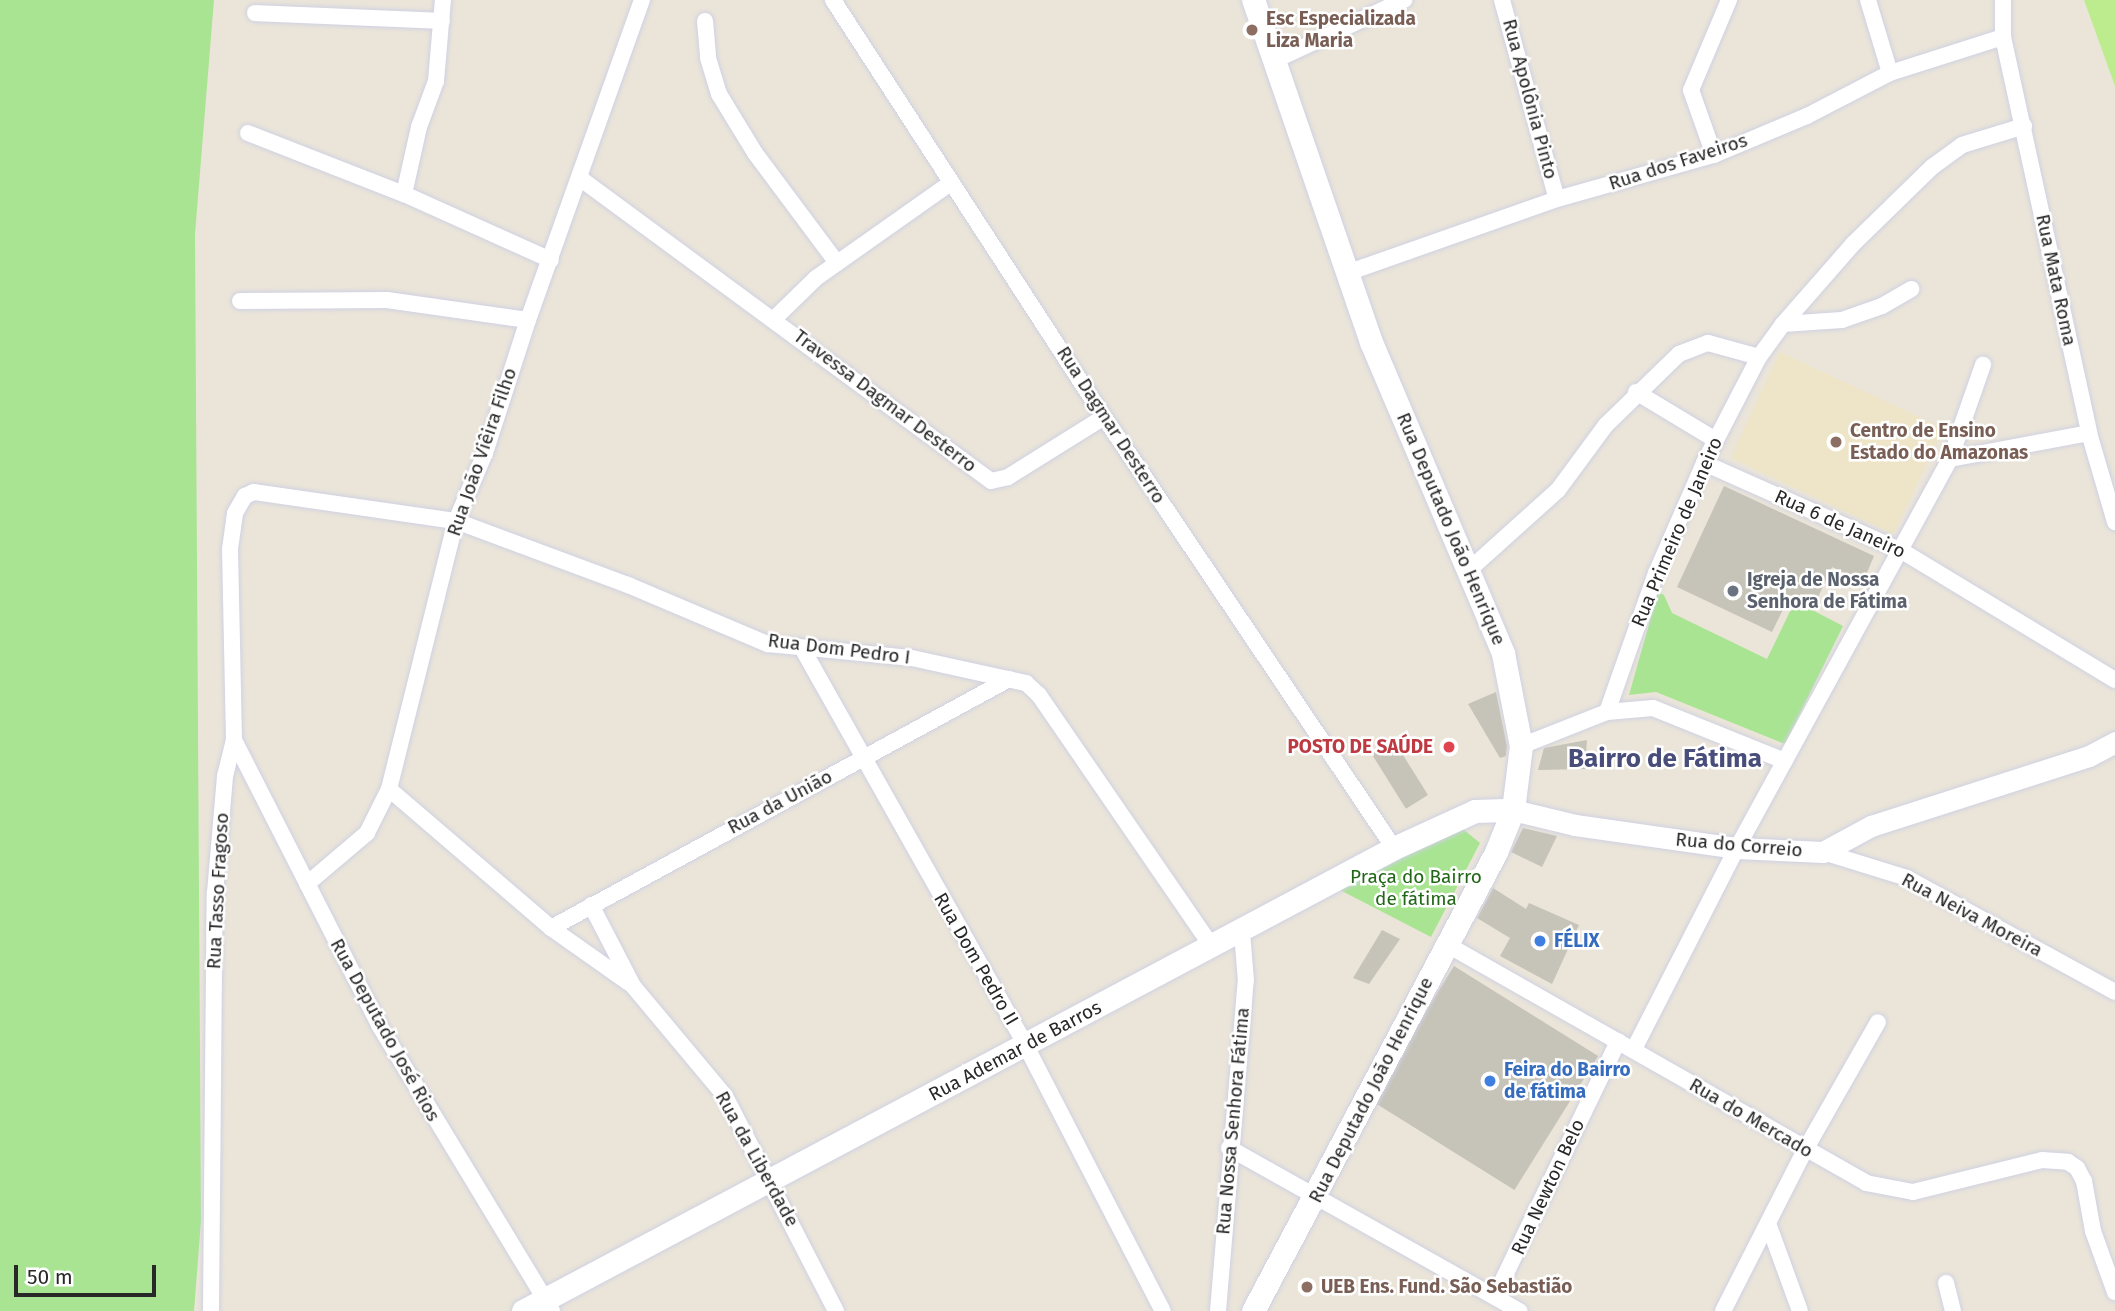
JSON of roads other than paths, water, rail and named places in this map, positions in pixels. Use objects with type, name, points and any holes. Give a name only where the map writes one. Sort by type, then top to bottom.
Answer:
[{"type":"main road","name":"Rua Deputado João Henrique","points":[[1253,0],[1347,273],[1429,485],[1469,570],[1503,653],[1521,746],[1513,810],[1496,852],[1317,1195],[1253,1311]]},
{"type":"main road","name":"Rua Ademar de Barros","points":[[523,1311],[548,1305],[771,1179],[1213,948],[1394,848],[1475,811],[1513,810]]},
{"type":"street","points":[[404,194],[419,127],[436,82],[443,0]]},
{"type":"street","name":"Rua João Viêira Filho","points":[[307,884],[367,834],[388,789],[456,522],[485,453],[528,320],[581,179],[642,0]]},
{"type":"street","name":"Rua Dagmar Desterro","points":[[833,0],[1104,416],[1394,848]]},
{"type":"street","points":[[1273,61],[1404,0]]},
{"type":"street","name":"Rua Apolônia Pinto","points":[[1502,0],[1557,199]]},
{"type":"street","points":[[1714,155],[1690,90],[1729,0]]},
{"type":"street","points":[[1868,0],[1889,73]]},
{"type":"street","name":"Rua Mata Roma","points":[[2003,0],[2003,37],[2089,433],[2115,522]]},
{"type":"street","points":[[255,13],[442,21]]},
{"type":"street","points":[[705,21],[708,58],[719,94],[755,153],[837,263]]},
{"type":"street","name":"Rua dos Faveiros","points":[[1347,273],[1557,199],[1714,155],[1807,116],[1889,73],[2003,37]]},
{"type":"street","name":"Rua Primeiro de Janeiro","points":[[1606,712],[1656,573],[1704,463],[1759,357],[1783,324],[1853,244],[1931,167],[1962,145],[2024,127]]},
{"type":"street","points":[[248,133],[404,194],[551,260]]},
{"type":"street","name":"Travessa Dagmar Desterro","points":[[581,179],[775,318],[991,481],[1008,477],[1104,416]]},
{"type":"street","name":"Travessa Dagmar Desterro","points":[[775,318],[837,263],[952,182]]},
{"type":"street","points":[[1783,324],[1842,320],[1882,306],[1912,289]]},
{"type":"street","points":[[240,301],[387,300],[528,320]]},
{"type":"street","points":[[1469,570],[1558,490],[1636,393],[1665,365],[1693,347],[1723,345],[1759,357]]},
{"type":"street","points":[[1634,1049],[1737,848],[1950,460],[1983,365]]},
{"type":"street","points":[[1636,393],[1716,440]]},
{"type":"street","points":[[1950,460],[2089,433]]},
{"type":"street","name":"Rua 6 de Janeiro","points":[[1704,463],[1902,551],[2115,680]]},
{"type":"street","name":"Rua Tasso Fragoso","points":[[211,1311],[215,893],[225,776],[234,740],[230,549],[239,503],[254,492],[265,493]]},
{"type":"street","name":"Rua Dom Pedro I","points":[[265,493],[456,522],[628,585],[768,644],[912,658],[1026,683],[1039,695],[1213,948]]},
{"type":"street","name":"Rua Dom Pedro II","points":[[802,648],[861,758],[1026,1046],[1163,1311]]},
{"type":"street","name":"Rua da União","points":[[551,928],[1009,679]]},
{"type":"street","points":[[1521,746],[1606,712],[1638,708],[1669,712],[1785,761]]},
{"type":"street","name":"Rua Deputado José Rios","points":[[234,740],[379,1025],[548,1305]]},
{"type":"street","name":"Rua do Correio","points":[[1513,810],[1588,827],[1737,848],[1823,852],[1871,826],[2089,756],[2115,743]]},
{"type":"street","name":"Rua da Liberdade","points":[[388,789],[551,928],[633,986]]},
{"type":"street","name":"Rua Neiva Moreira","points":[[1823,852],[1907,878],[2115,992]]},
{"type":"street","name":"Rua da Liberdade","points":[[591,905],[633,986],[725,1096],[771,1179],[836,1311]]},
{"type":"street","name":"Rua Nossa Senhora Fátima","points":[[1218,1311],[1229,1148],[1246,981],[1242,932]]},
{"type":"street","name":"Rua do Mercado","points":[[1446,944],[1866,1183],[1894,1192],[1913,1192],[2042,1160],[2057,1159],[2077,1168],[2101,1258],[2115,1292]]},
{"type":"street","points":[[1723,1311],[1769,1226],[1805,1150],[1878,1022]]},
{"type":"street","name":"Rua Newton Belo","points":[[1495,1296],[1618,1041]]},
{"type":"street","points":[[1229,1148],[1317,1195],[1519,1311]]},
{"type":"street","points":[[1769,1226],[1800,1311]]},
{"type":"street","points":[[1946,1283],[1953,1311]]},
{"type":"place","name":"Esc Especializada Liza Maria","points":[[1252,30]]},
{"type":"place","name":"Centro de Ensino Estado do Amazonas","points":[[1836,442]]},
{"type":"place","name":"Igreja de Nossa Senhora de Fátima","points":[[1733,591]]},
{"type":"place","name":"POSTO DE SAÚDE","points":[[1449,747]]},
{"type":"place","name":"FÉLIX","points":[[1540,941]]},
{"type":"place","name":"Feira do Bairro de fátima","points":[[1490,1081]]},
{"type":"place","name":"UEB Ens. Fund. São Sebastião","points":[[1307,1287]]},
{"type":"district","name":"Bairro de Fátima","points":[[1665,759]]},
{"type":"park label","name":"Praça do Bairro de fátima","points":[[1416,888]]}]
